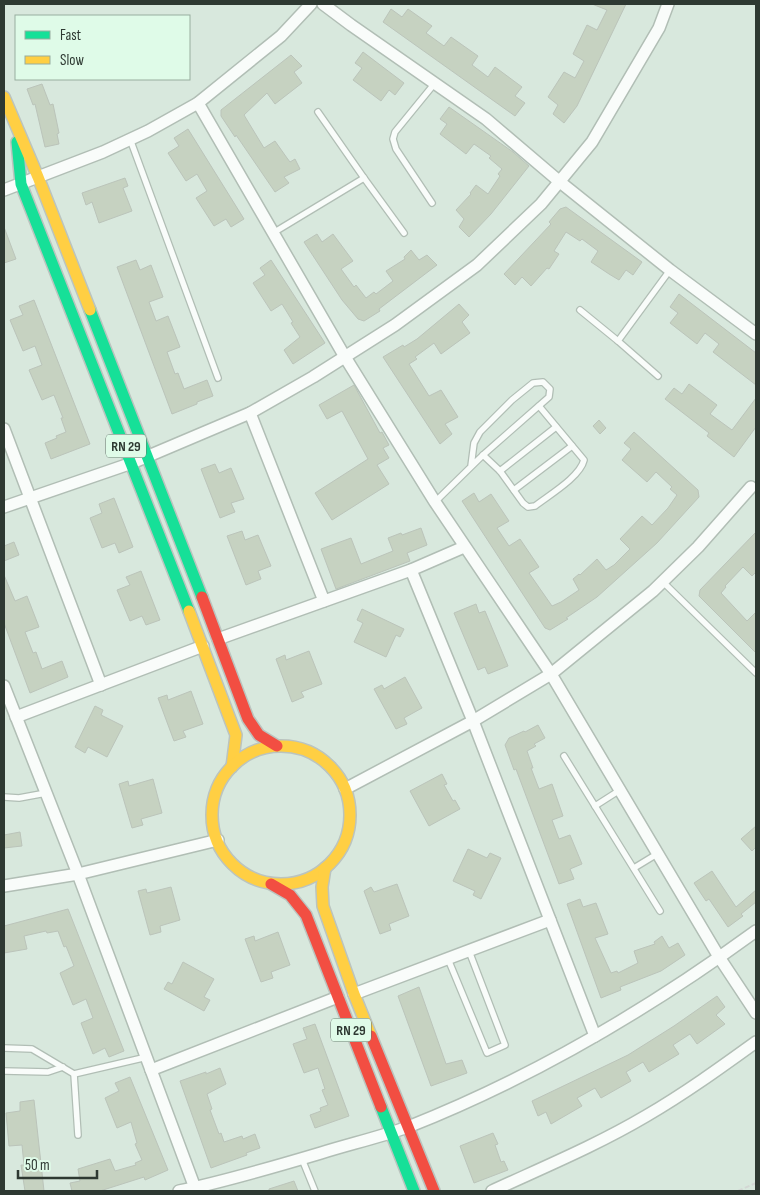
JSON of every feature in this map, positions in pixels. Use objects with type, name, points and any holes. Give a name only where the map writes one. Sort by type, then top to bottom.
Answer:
[{"type":"main road","name":"RN 29","points":[[4,97],[38,177],[148,456],[248,719],[259,734],[277,746]]},
{"type":"main road","name":"RN 29","points":[[14,124],[21,184],[230,716],[236,735],[232,767]]},
{"type":"main road","points":[[277,746],[296,748],[314,754],[335,773],[345,789],[350,808],[349,827],[338,854],[326,868],[303,880],[286,884],[269,883],[252,877],[238,868],[223,851],[213,823],[213,806],[222,781],[232,767],[248,755],[262,749],[277,746]]},
{"type":"main road","name":"RN 29","points":[[326,868],[322,887],[323,906],[354,994],[434,1191]]},
{"type":"main road","name":"RN 29","points":[[269,883],[290,895],[301,907],[414,1191]]},
{"type":"street","points":[[4,190],[103,152],[198,103],[281,36],[311,4]]},
{"type":"street","points":[[323,4],[486,119],[560,182],[670,270],[756,334]]},
{"type":"street","points":[[4,507],[132,463],[250,413],[313,377],[395,325],[477,264],[541,204],[592,142],[659,28],[667,4]]},
{"type":"street","points":[[198,103],[345,357],[464,547],[551,674],[719,957],[756,1013]]},
{"type":"street","points":[[250,413],[324,601]]},
{"type":"street","points":[[4,429],[101,685]]},
{"type":"street","points":[[345,789],[473,721],[551,674],[663,582],[698,547],[750,487]]},
{"type":"street","points":[[218,639],[411,570],[464,547]]},
{"type":"street","points":[[411,570],[473,721],[595,1036]]},
{"type":"street","points":[[16,717],[203,646]]},
{"type":"street","points":[[4,686],[78,874],[195,1188]]},
{"type":"street","points":[[4,886],[78,874],[218,840]]},
{"type":"street","points":[[354,994],[550,920]]},
{"type":"street","points":[[179,1191],[302,1159],[391,1133],[514,1079],[640,1010],[756,931]]},
{"type":"street","points":[[151,1070],[338,997]]},
{"type":"street","points":[[492,1191],[572,1154],[645,1117],[710,1076],[756,1042]]},
{"type":"lane","points":[[432,203],[396,149],[393,139],[395,132],[435,83]]},
{"type":"lane","points":[[318,112],[404,233]]},
{"type":"lane","points":[[130,139],[218,378]]},
{"type":"lane","points":[[273,233],[364,178]]},
{"type":"lane","points":[[618,341],[670,270]]},
{"type":"lane","points":[[580,310],[658,376]]},
{"type":"lane","points":[[435,502],[471,466],[483,454],[550,398],[550,389],[543,382],[533,383],[512,400],[480,432],[474,443],[471,466]]},
{"type":"lane","points":[[483,454],[500,471],[528,507],[535,506],[575,475],[583,466],[584,460],[539,406]]},
{"type":"lane","points":[[500,471],[556,427]]},
{"type":"lane","points":[[514,490],[572,446]]},
{"type":"lane","points":[[663,582],[756,673]]},
{"type":"lane","points":[[564,756],[660,911]]},
{"type":"lane","points":[[595,806],[620,790]]},
{"type":"lane","points":[[4,804],[6,797],[19,798],[46,793]]},
{"type":"lane","points":[[634,868],[658,853]]},
{"type":"lane","points":[[448,959],[487,1053],[505,1045],[469,951]]},
{"type":"lane","points":[[4,1048],[32,1048],[74,1074],[147,1057]]},
{"type":"lane","points":[[4,1071],[48,1072],[63,1067]]},
{"type":"lane","points":[[74,1074],[78,1135]]},
{"type":"lane","points":[[302,1159],[315,1191]]},
{"type":"path","points":[[738,1191],[756,1183]]},
{"type":"building","points":[[592,4],[626,4],[577,106],[564,123],[553,114],[558,105],[548,97],[564,72],[575,78],[584,61],[573,54],[587,25],[597,30],[607,10]]},
{"type":"building","points":[[391,9],[402,17],[408,9],[432,26],[426,33],[444,46],[451,37],[478,56],[472,65],[488,77],[495,67],[522,87],[515,96],[525,103],[515,116],[383,22]]},
{"type":"building","points":[[363,52],[404,83],[395,95],[389,90],[381,101],[353,80],[362,68],[355,63]]},
{"type":"building","points":[[291,55],[302,66],[294,72],[302,83],[275,104],[267,93],[244,115],[264,148],[275,141],[290,162],[295,159],[300,169],[284,177],[289,183],[275,192],[221,116],[221,110]]},
{"type":"building","points":[[42,84],[50,105],[53,104],[59,133],[57,134],[59,144],[45,147],[35,104],[33,105],[27,89]]},
{"type":"building","points":[[449,107],[513,152],[529,166],[491,214],[469,237],[459,227],[464,219],[456,210],[471,194],[476,185],[488,194],[500,176],[498,174],[502,169],[489,158],[491,156],[474,144],[466,154],[440,134],[447,124],[440,119]]},
{"type":"building","points":[[188,129],[244,219],[231,227],[226,219],[214,226],[196,198],[207,191],[197,174],[186,181],[168,153],[179,146],[174,138]]},
{"type":"building","points":[[125,178],[128,186],[123,188],[132,211],[99,223],[92,202],[86,205],[82,193]]},
{"type":"building","points":[[566,207],[642,262],[633,275],[626,270],[619,280],[609,274],[591,262],[598,251],[582,239],[580,241],[566,232],[554,251],[559,254],[549,269],[547,268],[531,286],[522,277],[515,285],[504,274],[551,224],[549,222],[560,209]]},
{"type":"building","points":[[4,227],[16,259],[4,263]]},
{"type":"building","points":[[317,234],[322,242],[333,234],[353,261],[341,269],[354,287],[356,285],[366,298],[374,292],[376,294],[393,281],[386,271],[405,259],[404,257],[411,250],[419,260],[427,255],[437,265],[379,309],[380,311],[364,321],[358,319],[342,300],[304,242]]},
{"type":"building","points":[[136,260],[140,270],[151,265],[163,297],[149,302],[156,321],[168,316],[180,347],[167,352],[175,374],[178,373],[184,389],[207,380],[213,396],[172,414],[117,267]]},
{"type":"building","points":[[271,260],[325,343],[293,364],[284,350],[300,337],[291,323],[293,322],[282,304],[271,311],[253,283],[265,275],[260,268]]},
{"type":"building","points":[[679,294],[756,353],[756,385],[713,352],[719,344],[705,333],[697,344],[670,323],[678,313],[670,307]]},
{"type":"building","points":[[34,300],[90,444],[51,459],[45,443],[66,432],[61,418],[63,418],[54,395],[42,400],[29,370],[42,365],[35,346],[23,351],[10,320],[23,315],[19,306]]},
{"type":"building","points":[[459,304],[469,315],[462,322],[470,333],[441,354],[434,343],[415,357],[417,359],[409,364],[429,396],[441,390],[458,417],[445,424],[452,434],[440,444],[383,357],[417,339]]},
{"type":"building","points":[[689,384],[717,405],[710,414],[732,430],[756,398],[756,427],[734,457],[707,436],[709,433],[665,399],[674,388],[682,394]]},
{"type":"building","points":[[354,385],[380,433],[382,432],[389,445],[383,448],[389,458],[377,465],[389,484],[332,520],[315,493],[368,459],[342,411],[327,419],[319,405]]},
{"type":"building","points":[[599,420],[606,428],[600,434],[593,426]]},
{"type":"building","points":[[634,432],[698,490],[699,497],[657,543],[597,597],[550,630],[545,628],[462,501],[474,493],[479,502],[491,494],[509,521],[497,528],[509,546],[520,539],[539,567],[529,573],[552,606],[579,590],[573,579],[597,559],[606,570],[614,565],[630,549],[620,539],[642,516],[652,525],[677,495],[670,489],[672,487],[656,472],[647,482],[622,460],[631,449],[624,443]]},
{"type":"building","points":[[215,464],[219,473],[231,468],[244,499],[231,503],[235,512],[220,518],[201,469]]},
{"type":"building","points":[[114,498],[133,547],[119,553],[115,543],[102,548],[90,518],[102,513],[99,504]]},
{"type":"building","points":[[421,528],[427,545],[407,553],[410,561],[336,589],[321,549],[351,538],[361,564],[393,551],[388,538]]},
{"type":"building","points":[[242,531],[245,540],[258,535],[271,566],[258,571],[261,579],[246,585],[227,536]]},
{"type":"building","points":[[756,532],[756,572],[752,576],[743,567],[721,593],[747,621],[756,612],[756,653],[699,596],[700,590]]},
{"type":"building","points":[[14,542],[19,555],[4,561],[4,546]]},
{"type":"building","points":[[141,571],[160,620],[146,625],[142,616],[130,621],[117,590],[130,585],[126,577]]},
{"type":"building","points":[[4,575],[15,601],[27,596],[39,627],[25,632],[33,653],[36,652],[42,669],[62,661],[68,677],[30,693],[4,623]]},
{"type":"building","points":[[476,604],[479,613],[485,611],[508,666],[488,674],[485,667],[478,670],[454,613]]},
{"type":"building","points":[[362,609],[404,629],[400,637],[396,635],[386,657],[354,642],[363,623],[357,620]]},
{"type":"building","points":[[309,651],[322,684],[301,692],[304,697],[292,702],[276,659],[285,655],[286,660]]},
{"type":"building","points":[[405,677],[422,708],[404,718],[407,724],[396,729],[374,689],[382,685],[384,689]]},
{"type":"building","points":[[191,691],[203,724],[183,731],[186,737],[174,741],[158,698],[167,695],[168,700]]},
{"type":"building","points":[[95,706],[103,710],[101,715],[123,726],[107,757],[88,747],[85,753],[75,747]]},
{"type":"building","points":[[538,725],[545,738],[534,744],[536,746],[527,751],[533,768],[531,768],[539,789],[552,784],[563,816],[552,820],[559,839],[570,835],[582,864],[570,869],[574,879],[559,884],[516,769],[514,770],[505,745],[509,738]]},
{"type":"building","points":[[442,774],[447,784],[444,785],[460,809],[429,826],[410,791]]},
{"type":"building","points":[[153,779],[162,813],[141,819],[143,825],[132,828],[119,784],[128,781],[129,786]]},
{"type":"building","points":[[756,826],[756,847],[752,851],[741,839]]},
{"type":"building","points":[[20,832],[22,846],[4,848],[4,835]]},
{"type":"building","points":[[468,849],[487,858],[490,853],[501,858],[481,899],[473,895],[475,891],[453,881]]},
{"type":"building","points":[[712,871],[736,907],[756,890],[756,902],[741,914],[743,916],[728,927],[709,899],[706,901],[694,883]]},
{"type":"building","points":[[397,884],[409,916],[389,924],[391,930],[380,934],[364,891],[371,887],[374,892]]},
{"type":"building","points":[[171,887],[180,920],[160,926],[161,932],[150,935],[138,891],[146,889],[147,893]]},
{"type":"building","points":[[580,899],[583,907],[596,903],[608,934],[595,938],[611,973],[617,971],[618,973],[638,963],[634,951],[655,944],[654,942],[662,936],[669,948],[678,943],[685,955],[661,971],[620,987],[621,990],[601,998],[567,904]]},
{"type":"building","points":[[68,909],[124,1051],[109,1057],[105,1048],[93,1054],[81,1023],[93,1018],[86,999],[73,1005],[60,973],[74,966],[58,931],[47,933],[46,931],[24,936],[27,949],[4,953],[4,926]]},
{"type":"building","points":[[278,932],[290,965],[271,972],[273,978],[261,982],[245,939],[254,936],[255,941]]},
{"type":"building","points":[[183,962],[214,979],[204,997],[210,1000],[204,1011],[164,989],[168,982],[172,984]]},
{"type":"building","points":[[419,987],[446,1064],[462,1060],[467,1073],[431,1086],[398,996]]},
{"type":"building","points":[[717,996],[725,1007],[716,1015],[725,1024],[697,1044],[690,1034],[673,1045],[679,1054],[649,1072],[643,1062],[626,1072],[631,1081],[601,1098],[595,1088],[577,1098],[582,1106],[551,1124],[546,1112],[538,1116],[532,1101],[628,1055]]},
{"type":"building","points":[[315,1024],[349,1116],[315,1128],[310,1115],[321,1111],[320,1108],[328,1105],[322,1090],[325,1089],[318,1068],[304,1073],[293,1044],[307,1039],[303,1028]]},
{"type":"building","points":[[220,1068],[226,1084],[207,1094],[212,1109],[210,1110],[219,1134],[221,1133],[224,1142],[242,1136],[243,1139],[255,1134],[260,1148],[246,1153],[247,1155],[211,1168],[180,1081]]},
{"type":"building","points":[[130,1077],[168,1170],[145,1180],[144,1177],[100,1191],[72,1191],[70,1183],[80,1181],[78,1169],[110,1159],[115,1171],[136,1165],[135,1163],[142,1160],[135,1144],[137,1143],[131,1122],[117,1128],[105,1098],[119,1091],[115,1083]]},
{"type":"building","points":[[34,1100],[44,1191],[25,1191],[21,1165],[24,1165],[22,1145],[9,1146],[6,1113],[20,1111],[20,1102]]},
{"type":"building","points":[[493,1133],[498,1144],[495,1145],[501,1162],[504,1161],[508,1170],[474,1183],[460,1146]]},
{"type":"building","points":[[294,1181],[298,1191],[269,1191],[269,1189]]},
{"type":"traffic: fast","points":[[17,142],[21,184],[189,611]]},
{"type":"traffic: fast","points":[[90,310],[202,597]]},
{"type":"traffic: fast","points":[[381,1107],[414,1191]]},
{"type":"traffic: slow","points":[[4,97],[38,177],[90,310]]},
{"type":"traffic: slow","points":[[189,611],[236,735],[232,767]]},
{"type":"traffic: slow","points":[[281,746],[307,752],[319,758],[329,767],[338,777],[344,789],[350,815],[344,841],[338,853],[329,863],[319,872],[307,878],[281,884],[255,878],[243,872],[233,863],[224,853],[218,841],[212,815],[218,789],[224,777],[233,767],[243,758],[255,752],[281,746]]},
{"type":"traffic: slow","points":[[325,868],[322,887],[323,906],[371,1036]]},
{"type":"traffic: jam","points":[[202,597],[248,719],[259,735],[277,746]]},
{"type":"traffic: jam","points":[[271,884],[290,895],[306,915],[381,1107]]},
{"type":"traffic: jam","points":[[371,1036],[434,1191]]}]
